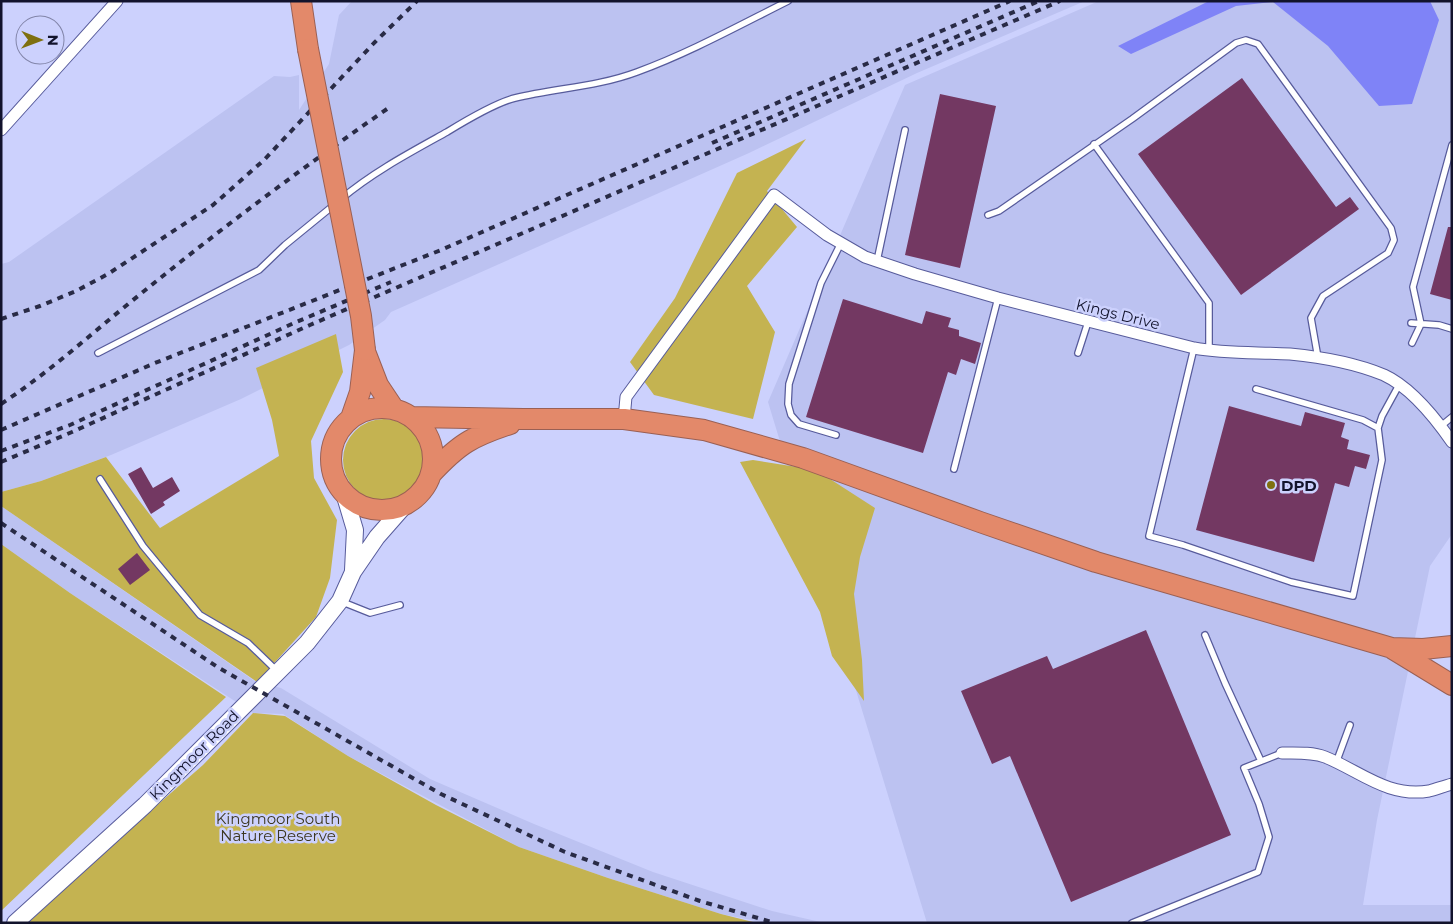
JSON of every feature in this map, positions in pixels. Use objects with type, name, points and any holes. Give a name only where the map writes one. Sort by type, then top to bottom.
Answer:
[{"type":"highway","points":[[301,1],[308,49],[361,316],[365,350],[360,392],[351,418]]},
{"type":"highway","points":[[365,350],[378,385],[402,413],[424,430],[429,438],[433,456],[431,474]]},
{"type":"highway","points":[[524,419],[489,431],[458,447],[431,474],[424,488],[413,500],[406,504],[384,510],[373,509],[358,503],[344,493],[334,477],[331,459],[338,432],[351,418],[371,409],[402,413],[524,419],[624,419],[704,430],[803,458],[1096,562],[1392,648],[1423,649],[1452,646]]},
{"type":"highway","points":[[1392,648],[1452,684]]},
{"type":"street","points":[[1,130],[117,1]]},
{"type":"street","name":"Kings Drive","points":[[624,419],[626,397],[774,195],[827,235],[865,257],[998,298],[1194,348],[1291,354],[1363,368],[1385,376],[1399,385],[1431,413],[1452,442]]},
{"type":"street","name":"Kingmoor Road","points":[[344,493],[355,530],[353,572]]},
{"type":"street","name":"Kingmoor Road","points":[[15,923],[145,805],[307,644],[340,601],[353,572],[389,522],[406,504]]},
{"type":"street","points":[[1282,753],[1323,756],[1372,782],[1400,791],[1429,791],[1452,784]]},
{"type":"lane","points":[[98,353],[259,270],[285,245],[355,188],[415,150],[470,119],[513,99],[599,83],[636,72],[693,48],[788,1]]},
{"type":"lane","points":[[988,215],[998,211],[1236,43],[1246,40],[1258,44],[1391,228],[1394,240],[1388,253],[1323,296],[1311,318],[1318,358]]},
{"type":"lane","points":[[877,261],[905,130]]},
{"type":"lane","points":[[1094,144],[1209,303],[1209,350]]},
{"type":"lane","points":[[1412,343],[1421,324],[1413,287],[1452,145]]},
{"type":"lane","points":[[836,435],[799,424],[791,414],[788,404],[789,384],[821,283],[841,243]]},
{"type":"lane","points":[[954,469],[998,298]]},
{"type":"lane","points":[[1078,354],[1088,322]]},
{"type":"lane","points":[[1411,323],[1439,324],[1452,329]]},
{"type":"lane","points":[[1194,348],[1148,536],[1183,544],[1291,582],[1353,596],[1382,460],[1378,428],[1382,416],[1399,385]]},
{"type":"lane","points":[[1256,389],[1363,420],[1378,428]]},
{"type":"lane","points":[[1441,426],[1452,417]]},
{"type":"lane","points":[[100,479],[143,546],[200,615],[248,643],[278,672]]},
{"type":"lane","points":[[340,601],[370,613],[400,605]]},
{"type":"lane","points":[[1205,635],[1225,683],[1262,761]]},
{"type":"lane","points":[[1336,763],[1350,725]]},
{"type":"lane","points":[[1132,923],[1258,872],[1269,838],[1244,768],[1282,753]]},
{"type":"shaded area","points":[[352,1],[1085,1],[917,73],[749,153],[391,312],[385,320],[349,345],[241,399],[111,455],[41,481],[1,492],[1,264],[9,262],[274,76],[290,77],[299,75],[299,110],[329,64],[339,15]]},
{"type":"shaded area","points":[[1099,1],[1452,1],[1452,534],[1430,566],[1377,820],[1363,905],[1452,905],[1452,923],[927,923],[768,402],[905,85]]},
{"type":"shaded area","points":[[1209,1],[1430,1],[1439,20],[1412,104],[1379,106],[1328,46],[1273,2],[1236,6],[1131,54],[1118,46]]},
{"type":"shaded area","points":[[1,506],[256,682],[281,688],[430,779],[534,824],[653,872],[772,911],[825,923],[767,923],[721,914],[519,847],[348,756],[283,714],[253,713],[70,593],[1,544]]},
{"type":"green space","points":[[806,139],[767,191],[797,227],[747,286],[775,332],[753,419],[654,395],[630,362],[675,298],[737,173]]},
{"type":"green space","points":[[336,334],[343,372],[311,441],[314,478],[337,520],[330,578],[316,617],[257,682],[1,506],[1,492],[41,481],[106,457],[160,528],[279,456],[272,420],[256,368]]},
{"type":"green space","points":[[384,419],[400,422],[413,431],[422,444],[425,460],[422,476],[413,489],[400,498],[384,501],[368,498],[355,489],[346,476],[343,460],[346,444],[355,431],[368,422]]},
{"type":"green space","points":[[753,460],[816,470],[875,508],[860,557],[854,594],[862,660],[864,701],[832,656],[820,612],[740,462]]},
{"type":"green space","points":[[1,544],[70,593],[226,697],[1,911]]},
{"type":"green space","name":"Kingmoor South Nature Reserve","points":[[253,713],[285,716],[348,756],[436,805],[519,847],[608,878],[721,914],[757,923],[22,923],[203,765]]},
{"type":"building","points":[[1242,78],[1336,207],[1350,197],[1359,209],[1241,295],[1138,154]]},
{"type":"building","points":[[940,94],[996,106],[960,268],[905,255]]},
{"type":"building","points":[[1448,227],[1452,227],[1452,300],[1430,294]]},
{"type":"building","points":[[843,299],[922,324],[926,311],[951,318],[948,327],[959,330],[959,336],[981,343],[975,364],[961,359],[956,375],[948,372],[923,453],[806,417]]},
{"type":"building","name":"DPD","points":[[1229,406],[1301,426],[1305,412],[1345,423],[1341,437],[1349,440],[1347,449],[1370,455],[1366,469],[1355,466],[1349,487],[1335,483],[1314,562],[1196,530]]},
{"type":"building","points":[[141,467],[153,488],[172,477],[180,491],[163,502],[165,505],[151,514],[128,474]]},
{"type":"building","points":[[137,553],[150,570],[130,585],[118,569]]},
{"type":"building","points":[[1146,630],[1231,835],[1071,902],[1010,756],[992,764],[961,691],[1047,656],[1053,669]]},
{"type":"railway","points":[[1,319],[76,291],[108,274],[213,205],[264,160],[374,43],[417,1]]},
{"type":"railway","points":[[1,430],[155,363],[441,250],[1010,1]]},
{"type":"railway","points":[[712,143],[1039,1]]},
{"type":"railway","points":[[1,462],[310,325],[1060,1]]},
{"type":"railway","points":[[1,404],[54,365],[168,271],[230,223],[387,109]]},
{"type":"railway","points":[[1,451],[70,425],[294,323],[391,282]]},
{"type":"railway","points":[[1,523],[219,668],[441,794],[565,852],[700,901],[775,923]]},
{"type":"place","name":"DPD","points":[[1271,485]]}]
